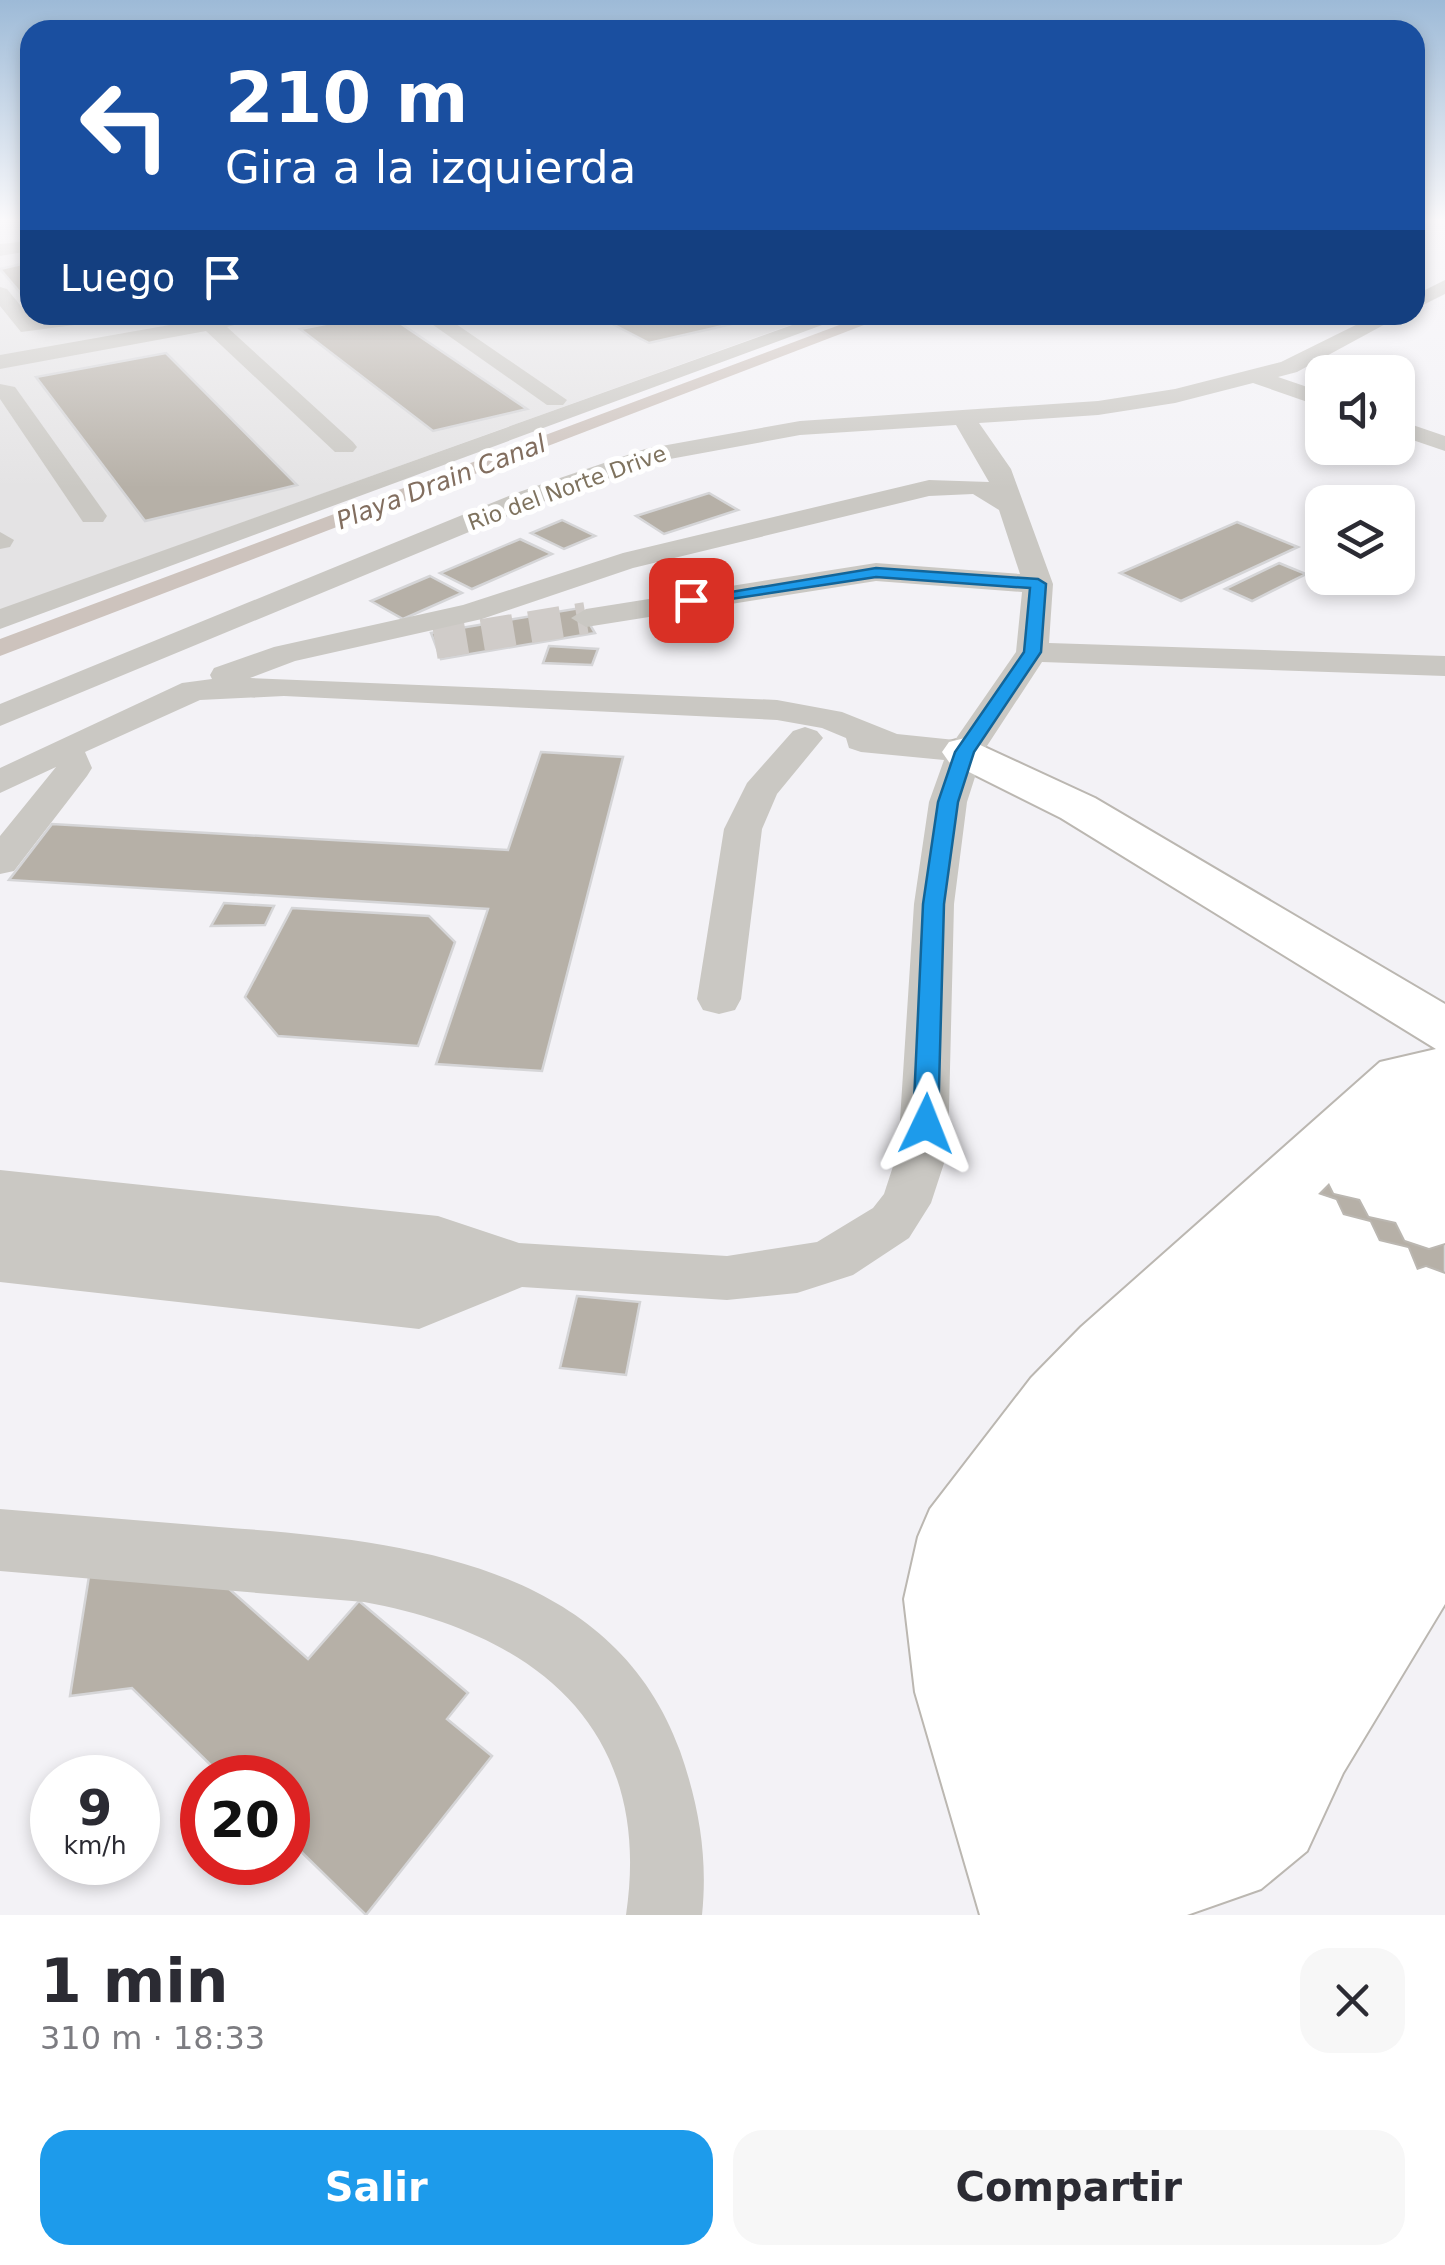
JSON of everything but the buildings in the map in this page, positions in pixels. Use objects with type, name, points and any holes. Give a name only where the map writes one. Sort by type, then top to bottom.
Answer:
[{"type":"main road","points":[[964,752],[1078,808],[1445,1032]]},
{"type":"main road","points":[[1027,1913],[959,1692],[946,1600],[958,1537],[1008,1464],[1107,1350],[1401,1078],[1445,1069]]},
{"type":"main road","points":[[1027,1913],[1146,1787],[1247,1611],[1393,1242],[1436,1096],[1445,1098]]},
{"type":"main road","points":[[1027,1913],[1059,1759],[1089,1651],[1160,1532],[1393,1242],[1445,1140]]},
{"type":"main road","points":[[1027,1913],[1000,1729],[991,1618],[999,1567],[1105,1429],[1393,1242]]},
{"type":"main road","points":[[1027,1913],[1186,1818],[1226,1774],[1262,1700],[1329,1590],[1445,1439]]},
{"type":"main road","points":[[1027,1913],[1228,1856],[1274,1818],[1311,1741],[1355,1666],[1445,1532]]},
{"type":"street","points":[[26,325],[46,353]]},
{"type":"street","points":[[0,332],[45,325]]},
{"type":"street","points":[[0,362],[205,325]]},
{"type":"street","points":[[212,325],[344,447]]},
{"type":"street","points":[[444,325],[555,400]]},
{"type":"street","points":[[0,620],[456,469],[814,325]]},
{"type":"street","name":"Rio del Norte Drive","points":[[0,716],[525,499],[623,463],[771,431],[1132,403],[1258,376],[1317,356],[1374,325]]},
{"type":"street","points":[[1258,376],[1305,394]]},
{"type":"street","points":[[0,391],[6,392],[93,516]]},
{"type":"street","points":[[0,1225],[422,1272],[519,1265],[761,1276],[834,1260],[891,1223],[906,1203],[923,1152],[936,873],[948,802],[964,752],[1032,652],[1038,584],[998,470],[963,417]]},
{"type":"street","points":[[1415,433],[1445,444]]},
{"type":"street","points":[[0,782],[194,690],[286,654],[470,612],[623,562],[929,488],[978,486],[1008,505]]},
{"type":"street","points":[[586,618],[876,572],[1038,584]]},
{"type":"street","points":[[230,674],[435,643]]},
{"type":"street","points":[[1032,652],[1445,666]]},
{"type":"street","points":[[194,690],[284,686],[777,710],[830,719],[888,743]]},
{"type":"street","points":[[194,690],[262,711],[329,717],[805,738],[964,752]]},
{"type":"street","points":[[720,999],[744,830],[760,791],[805,738]]},
{"type":"street","points":[[0,828],[65,748]]},
{"type":"street","points":[[0,862],[74,768],[65,748]]},
{"type":"street","points":[[0,1190],[438,1237],[519,1265]]},
{"type":"street","points":[[0,1260],[419,1306],[519,1265]]},
{"type":"street","points":[[0,1540],[366,1570],[457,1593],[520,1620],[565,1648],[606,1684],[634,1722],[654,1772],[666,1826],[664,1915]]},
{"type":"shaded area","points":[[0,309],[20,309],[20,325],[790,325],[0,610]]},
{"type":"waterway","name":"Playa Drain Canal","points":[[0,648],[856,325]]},
{"type":"tunnel","points":[[435,643],[586,618]]},
{"type":"route","points":[[691,600],[876,572],[1038,584],[1032,652],[964,752],[948,802],[934,904],[926,1124]]}]
